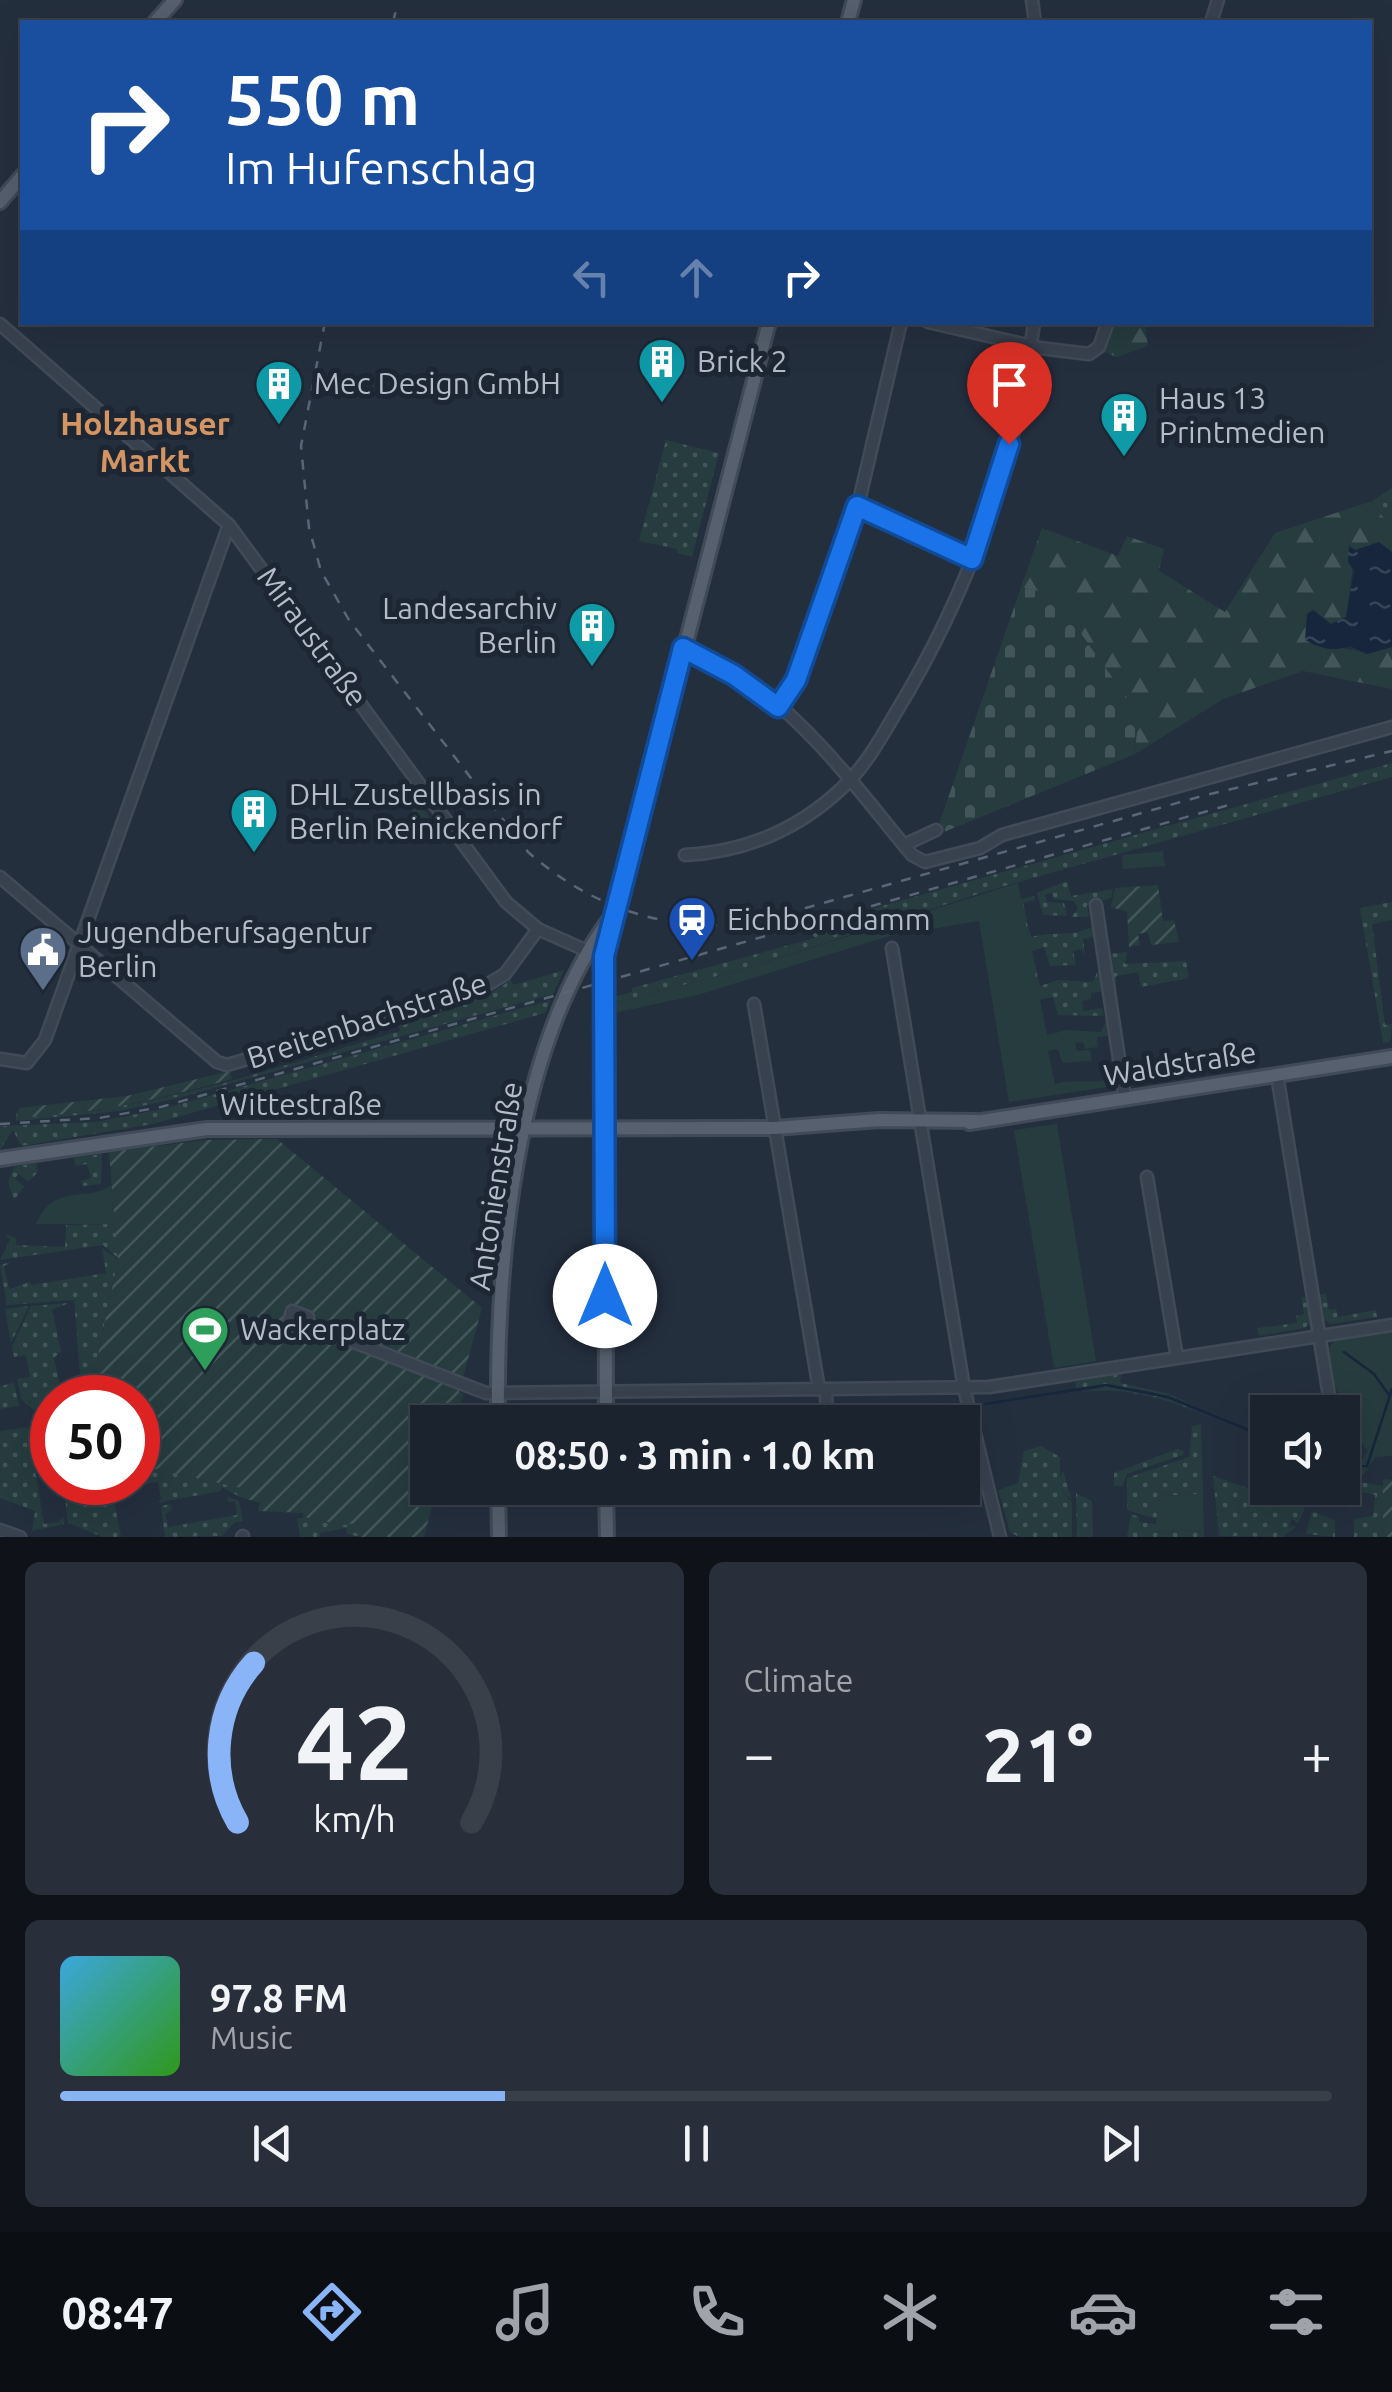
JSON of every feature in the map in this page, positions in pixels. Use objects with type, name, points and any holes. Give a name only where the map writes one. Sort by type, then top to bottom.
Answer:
[{"type":"main road","points":[[157,20],[175,0]]},
{"type":"main road","points":[[0,202],[20,178]]},
{"type":"main road","points":[[606,1405],[604,956],[612,916],[636,850],[683,648],[768,325]]},
{"type":"main road","name":"Antonienstraße","points":[[498,1405],[504,1279],[526,1129],[561,1008],[585,952],[612,916]]},
{"type":"main road","name":"Waldstraße","points":[[603,1129],[775,1128],[976,1120],[1392,1056]]},
{"type":"main road","name":"Wittestraße","points":[[0,1159],[178,1131],[603,1129]]},
{"type":"main road","points":[[498,1505],[499,1537]]},
{"type":"main road","points":[[606,1505],[607,1537]]},
{"type":"street","name":"Miraustraße","points":[[0,324],[229,524],[499,894],[538,929],[585,952],[604,956]]},
{"type":"street","points":[[778,707],[796,680],[857,506],[900,325]]},
{"type":"street","points":[[941,325],[1031,346],[1089,354],[1100,347],[1107,325]]},
{"type":"street","points":[[685,855],[737,848],[779,833],[816,810],[851,779],[924,666],[972,559],[1009,444],[1034,325]]},
{"type":"street","points":[[857,506],[972,559]]},
{"type":"street","points":[[0,1060],[24,1064],[38,1054],[229,524]]},
{"type":"street","points":[[683,648],[734,675],[778,707],[851,779],[904,845],[926,862],[980,848],[1002,835],[1392,727]]},
{"type":"street","points":[[904,845],[936,830]]},
{"type":"street","name":"Breitenbachstraße","points":[[0,878],[217,1062],[227,1065],[474,993],[505,974],[538,929]]},
{"type":"street","points":[[1096,904],[1125,1098]]},
{"type":"street","points":[[892,948],[964,1388],[1000,1537]]},
{"type":"street","points":[[754,1004],[824,1405]]},
{"type":"street","points":[[1278,1074],[1329,1395]]},
{"type":"street","points":[[1146,1176],[1177,1358]]},
{"type":"street","points":[[307,1324],[464,1387],[498,1393],[964,1388],[1392,1325]]},
{"type":"street","points":[[0,1530],[20,1537]]},
{"type":"green space","points":[[1112,325],[1145,325],[1148,346],[1117,357],[1103,352]]},
{"type":"green space","points":[[666,440],[719,453],[692,557],[677,553],[677,549],[639,541]]},
{"type":"green space","points":[[1392,488],[1392,530],[1372,501]]},
{"type":"green space","points":[[1372,501],[1392,530],[1392,552],[1355,550],[1346,617],[1331,624],[1313,610],[1306,640],[1367,654],[1392,647],[1392,689],[1303,671],[1223,699],[1135,754],[1138,713],[1053,595],[1021,587],[1042,528],[1118,556],[1127,536],[1164,549],[1159,571],[1225,612],[1275,533]]},
{"type":"green space","points":[[1021,587],[1053,595],[1138,713],[1135,754],[939,834],[937,830]]},
{"type":"green space","points":[[1392,763],[1392,777],[994,889],[737,971],[615,1003],[614,997],[632,992],[632,988],[815,938],[807,927]]},
{"type":"green space","points":[[414,796],[439,831],[425,830],[412,812]]},
{"type":"green space","points":[[1163,851],[1165,866],[1123,869],[1122,855]]},
{"type":"green space","points":[[1067,881],[1071,896],[1113,889],[1111,898],[1087,905],[1089,917],[1071,917],[1078,909],[1074,901],[1054,899],[1052,893],[1045,895],[1047,902],[1064,903],[1067,916],[1043,915],[1037,893]]},
{"type":"green space","points":[[1018,883],[1047,1035],[1067,1030],[1101,1032],[1107,1018],[1110,1036],[1097,1037],[1098,1047],[1085,1049],[1083,1042],[1075,1043],[1077,1051],[1090,1050],[1092,1061],[1062,1063],[1058,1049],[1048,1051],[1055,1084],[1110,1079],[1116,1075],[1113,1086],[1009,1102],[979,921],[889,936],[698,995],[614,1013],[615,1003],[737,971]]},
{"type":"green space","points":[[1158,885],[1163,921],[1174,920],[1179,942],[1151,945],[1148,932],[1138,934],[1140,945],[1129,947],[1127,912],[1111,907],[1115,888]]},
{"type":"green space","points":[[1034,896],[1035,900],[1023,903],[1031,937],[1091,927],[1098,958],[1093,937],[1083,939],[1085,954],[1080,949],[1073,951],[1076,965],[1050,966],[1044,947],[1032,951],[1040,986],[1058,980],[1093,982],[1099,968],[1103,991],[1091,993],[1091,999],[1082,1001],[1083,1011],[1102,1008],[1104,1016],[1058,1015],[1053,997],[1034,1001],[1021,899]]},
{"type":"green space","points":[[1392,902],[1392,920],[1372,924],[1385,1025],[1392,1024],[1390,1042],[1383,1043],[1360,908]]},
{"type":"green space","points":[[1127,952],[1125,964],[1186,961],[1189,978],[1141,987],[1138,972],[1116,976],[1116,997],[1110,954]]},
{"type":"green space","points":[[564,970],[553,994],[178,1098],[120,1111],[16,1121],[17,1108],[19,1117],[68,1114],[164,1098],[259,1073],[400,1031],[399,1025],[471,1002],[510,980],[514,985]]},
{"type":"green space","points":[[551,1000],[545,1013],[153,1124],[21,1146],[13,1130],[0,1150],[0,1126],[97,1122],[162,1109]]},
{"type":"green space","points":[[230,1071],[232,1079],[153,1099],[73,1113],[18,1117],[19,1108],[127,1096]]},
{"type":"green space","points":[[1057,1124],[1096,1361],[1054,1368],[1014,1130]]},
{"type":"green space","points":[[277,1139],[482,1308],[459,1392],[464,1394],[460,1405],[410,1405],[410,1505],[432,1505],[424,1537],[361,1537],[358,1523],[342,1525],[304,1517],[303,1513],[258,1511],[260,1503],[240,1497],[241,1488],[160,1470],[160,1375],[94,1375],[118,1260],[109,1152],[206,1140]]},
{"type":"green space","points":[[102,1154],[101,1184],[83,1186],[81,1181],[91,1178],[87,1164],[76,1166],[73,1158]]},
{"type":"green space","points":[[36,1163],[38,1172],[28,1182],[19,1174],[15,1178],[24,1187],[14,1200],[8,1182],[14,1167]]},
{"type":"green space","points":[[112,1185],[115,1224],[36,1224],[52,1202]]},
{"type":"green space","points":[[115,1224],[118,1258],[103,1245],[0,1260],[10,1240],[5,1234],[16,1238],[16,1245],[65,1247],[66,1225]]},
{"type":"green space","points":[[102,1248],[118,1260],[94,1375],[80,1375],[74,1300],[7,1305],[0,1265],[14,1261],[4,1266],[9,1289],[30,1282],[31,1285],[106,1273]]},
{"type":"green space","points":[[1326,1294],[1329,1310],[1336,1309],[1338,1317],[1376,1310],[1377,1317],[1331,1324],[1324,1320],[1320,1295]]},
{"type":"green space","points":[[1306,1296],[1310,1322],[1305,1328],[1259,1336],[1257,1328],[1297,1323],[1296,1316],[1304,1314],[1301,1297]]},
{"type":"green space","points":[[69,1303],[52,1310],[61,1351],[54,1358],[58,1375],[30,1377],[26,1355],[14,1357],[12,1347],[31,1306]]},
{"type":"green space","points":[[29,1306],[11,1343],[5,1309]]},
{"type":"green space","points":[[1392,1332],[1392,1456],[1376,1457],[1363,1475],[1360,1462],[1368,1450],[1360,1440],[1360,1395],[1340,1395],[1335,1386],[1329,1348],[1334,1341]]},
{"type":"green space","points":[[1121,1374],[1120,1383],[1166,1393],[1207,1411],[1174,1398],[1126,1387],[1076,1389],[1075,1382]]},
{"type":"green space","points":[[30,1377],[30,1407],[21,1399],[17,1379]]},
{"type":"green space","points":[[14,1383],[19,1406],[0,1409],[0,1386]]},
{"type":"green space","points":[[1109,1386],[1169,1399],[1250,1435],[1151,1397],[1127,1392],[1077,1393]]},
{"type":"green space","points":[[1201,1424],[1203,1494],[1159,1496],[1157,1519],[1127,1510],[1127,1478],[1189,1457],[1192,1426]]},
{"type":"green space","points":[[28,1427],[30,1505],[41,1505],[44,1524],[59,1522],[63,1516],[64,1524],[32,1531],[35,1511],[0,1498],[0,1431]]},
{"type":"green space","points":[[1041,1446],[1060,1457],[1060,1478],[1063,1471],[1072,1500],[1060,1489],[1072,1502],[1072,1537],[1019,1537],[1010,1532],[998,1490],[1018,1483],[1024,1451]]},
{"type":"green space","points":[[1177,1449],[1184,1451],[1183,1455],[1127,1474],[1122,1486],[1114,1486],[1114,1473]]},
{"type":"green space","points":[[160,1470],[242,1488],[240,1497],[222,1487],[221,1491],[160,1502]]},
{"type":"green space","points":[[1213,1476],[1250,1489],[1250,1505],[1305,1508],[1298,1524],[1292,1519],[1288,1530],[1291,1525],[1296,1527],[1283,1537],[1219,1536]]},
{"type":"green space","points":[[1383,1479],[1392,1480],[1392,1537],[1383,1537]]},
{"type":"green space","points":[[1360,1482],[1383,1486],[1383,1537],[1354,1537],[1354,1519],[1373,1516],[1375,1495],[1360,1492]]},
{"type":"green space","points":[[1076,1493],[1092,1501],[1093,1537],[1077,1537]]},
{"type":"green space","points":[[1203,1494],[1204,1530],[1155,1532],[1159,1496]]},
{"type":"green space","points":[[227,1497],[239,1501],[243,1521],[234,1523],[222,1536],[165,1537],[161,1506],[170,1504],[172,1510],[165,1514],[168,1527],[237,1515],[235,1501],[228,1502]]},
{"type":"green space","points":[[66,1505],[115,1505],[121,1537],[103,1537],[68,1523]]},
{"type":"green space","points":[[1312,1511],[1335,1520],[1335,1537],[1306,1534]]},
{"type":"green space","points":[[1131,1514],[1139,1517],[1139,1522],[1156,1524],[1156,1532],[1204,1530],[1204,1537],[1127,1537]]},
{"type":"green space","points":[[297,1519],[341,1525],[359,1523],[361,1537],[347,1534],[346,1528],[320,1533],[320,1537],[300,1537]]},
{"type":"water","points":[[1379,542],[1392,552],[1392,647],[1367,654],[1350,646],[1328,649],[1305,640],[1307,614],[1313,610],[1331,624],[1346,617],[1354,571],[1348,562],[1349,546],[1355,550]]},
{"type":"waterway","points":[[1344,1352],[1374,1374],[1389,1395]]},
{"type":"waterway","points":[[985,1404],[1106,1385],[1168,1397],[1250,1431]]},
{"type":"waterway","points":[[1360,1466],[1367,1466],[1392,1389]]},
{"type":"railway","points":[[394,20],[397,6]]},
{"type":"railway","points":[[324,325],[301,446],[309,528],[321,571],[349,620],[528,852],[579,889],[606,902],[663,920],[724,925],[756,922],[1202,796],[1392,751]]},
{"type":"railway","points":[[0,1124],[99,1118],[161,1107],[1236,803]]},
{"type":"place","name":"Brick 2","points":[[662,404]]},
{"type":"place","name":"Mec Design GmbH","points":[[279,426]]},
{"type":"place","name":"Haus 13 Printmedien","points":[[1124,458]]},
{"type":"place","name":"Landesarchiv Berlin","points":[[592,668]]},
{"type":"place","name":"DHL Zustellbasis in Berlin Reinickendorf","points":[[254,854]]},
{"type":"place","name":"Eichborndamm","points":[[692,962]]},
{"type":"place","name":"Jugendberufsagentur Berlin","points":[[43,992]]},
{"type":"place","name":"Wackerplatz","points":[[205,1372]]},
{"type":"district","name":"Holzhauser Markt","points":[[145,442]]},
{"type":"route","points":[[605,1296],[604,956],[683,648],[708,658],[778,707],[796,680],[857,506],[972,559],[1009,444]]}]
